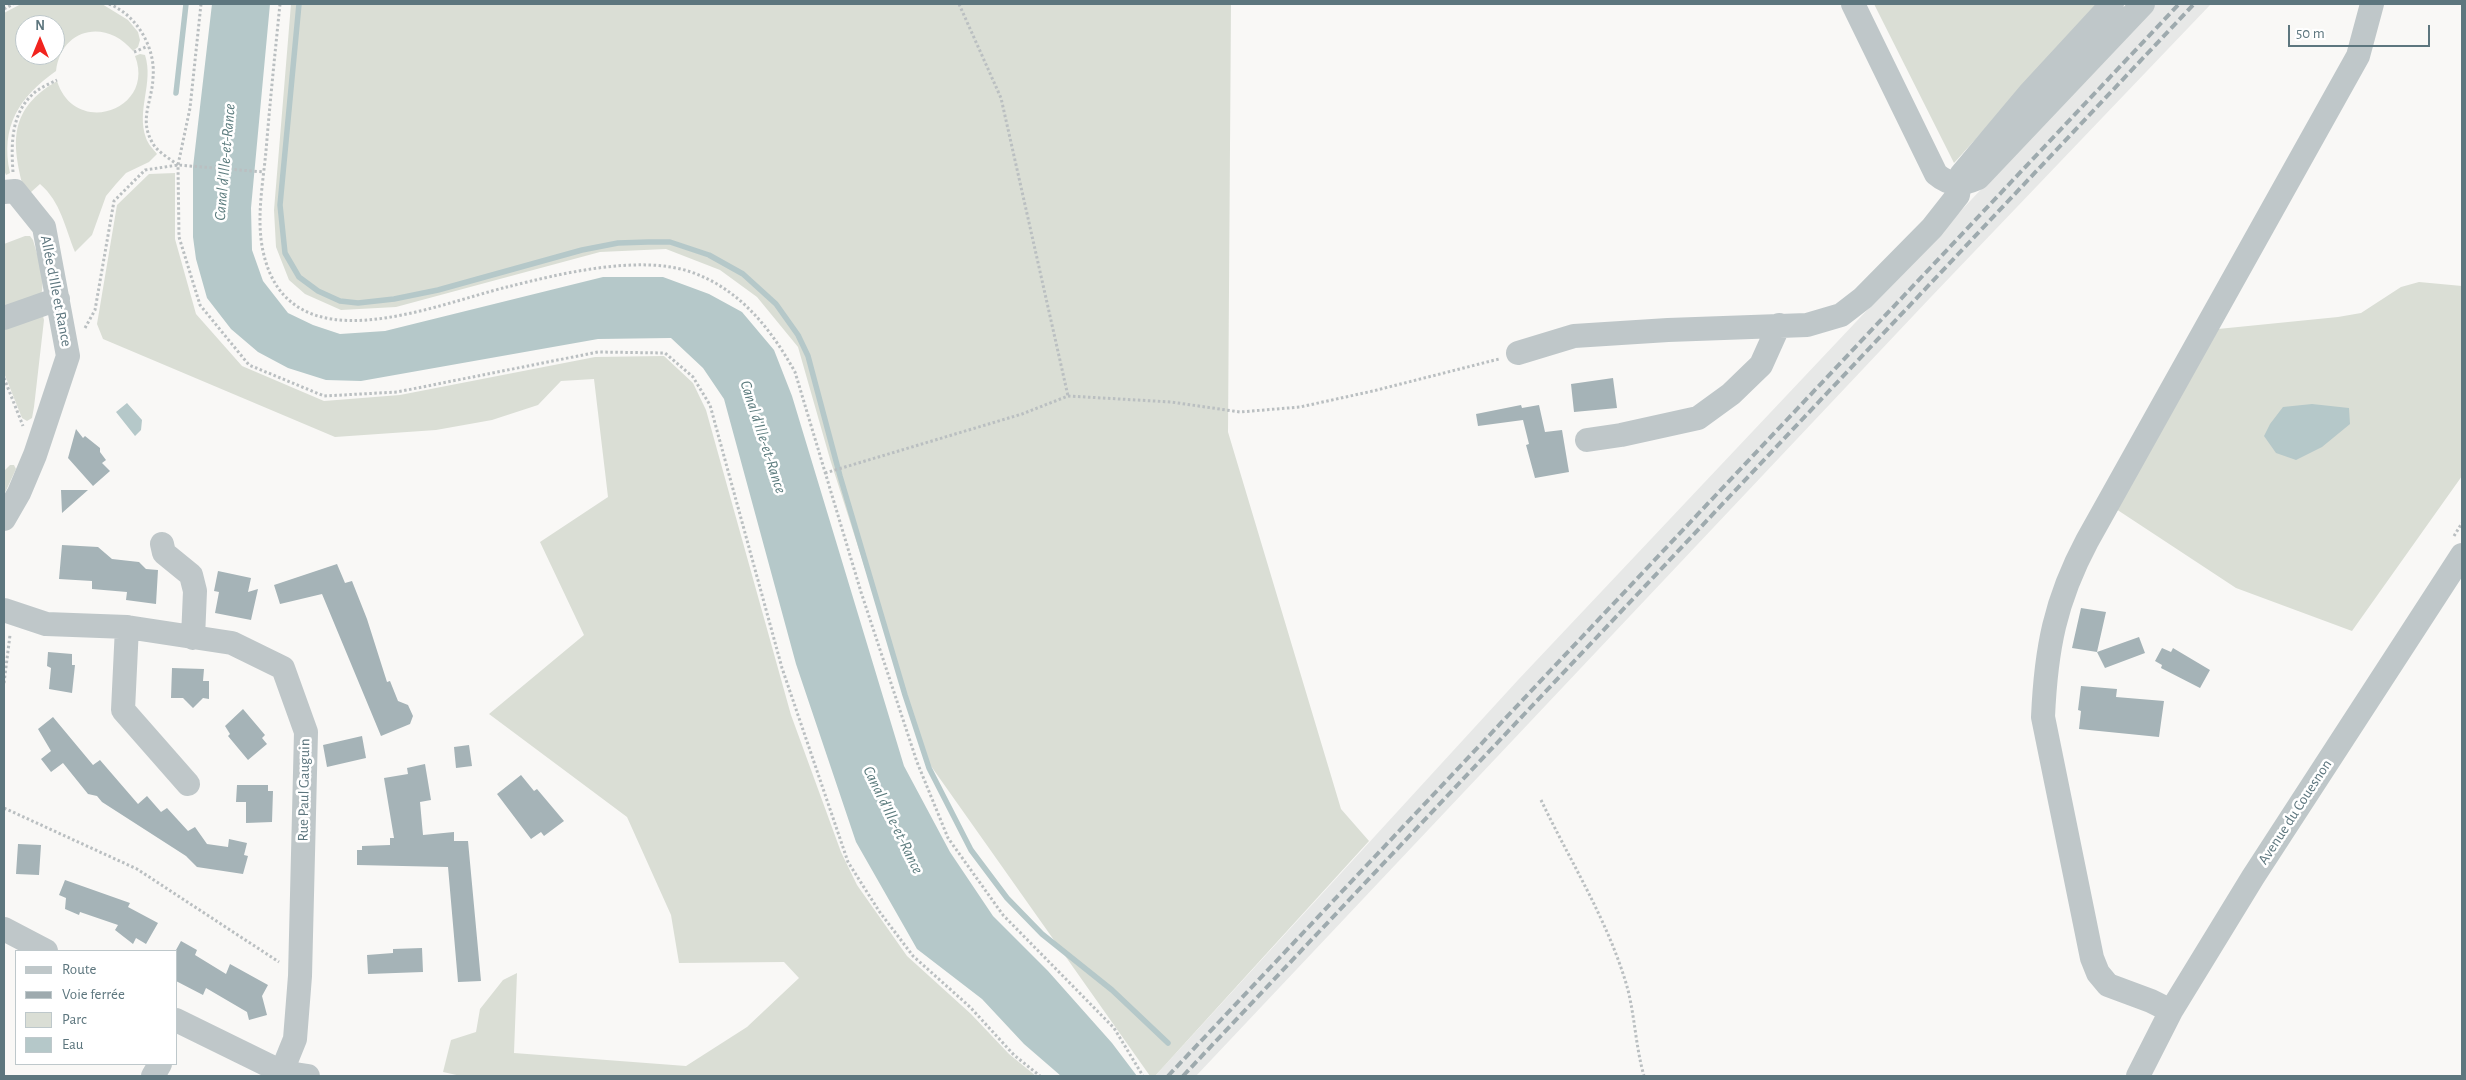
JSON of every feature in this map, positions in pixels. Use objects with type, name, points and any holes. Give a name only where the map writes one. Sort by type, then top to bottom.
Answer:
[{"type":"street","points":[[1853,4],[1936,174],[1944,181],[1961,184],[1978,178],[2143,4]]},
{"type":"street","points":[[1518,353],[1574,336],[1820,322],[1842,315],[1932,228],[1958,194],[1961,175],[1991,137],[2112,4]]},
{"type":"street","points":[[2170,1012],[2151,1001],[2108,985],[2098,973],[2092,958],[2043,717],[2044,680],[2050,636],[2060,600],[2087,541],[2358,56],[2372,4]]},
{"type":"street","name":"Allée d'Ille et Rance","points":[[4,520],[19,493],[35,455],[68,356],[44,227],[9,192]]},
{"type":"street","points":[[4,318],[58,299]]},
{"type":"street","points":[[1587,440],[1621,435],[1698,418],[1731,394],[1761,365],[1779,325]]},
{"type":"street","points":[[162,544],[164,553],[191,575],[194,591],[193,638]]},
{"type":"street","name":"Avenue du Couesnon","points":[[2138,1076],[2170,1012],[2253,877],[2462,555]]},
{"type":"street","name":"Rue Paul Gauguin","points":[[8,612],[46,624],[127,628],[232,643],[283,668],[306,732],[300,976],[295,1039],[281,1074]]},
{"type":"street","points":[[127,628],[123,710],[188,784]]},
{"type":"street","points":[[4,930],[44,950]]},
{"type":"street","points":[[178,1025],[281,1074],[308,1076]]},
{"type":"street","points":[[153,1076],[159,1065]]},
{"type":"path","points":[[4,9],[13,4]]},
{"type":"path","points":[[109,4],[119,8],[135,22],[146,38],[154,78],[146,110],[146,124],[153,144],[178,165]]},
{"type":"path","points":[[201,4],[190,108],[178,165],[179,237],[200,305],[248,365],[324,396],[397,392],[598,352],[665,353],[693,377],[710,406],[782,668],[848,862],[879,911],[913,956],[970,1007],[1014,1055],[1040,1076]]},
{"type":"path","points":[[280,4],[260,213],[263,250],[269,268],[280,289],[292,302],[310,312],[339,322],[365,322],[406,316],[507,287],[603,268],[633,265],[664,266],[691,272],[714,283],[744,302],[780,345],[795,372],[825,473],[917,762],[954,850],[1003,915],[1114,1028],[1143,1076]]},
{"type":"path","points":[[959,4],[1001,98],[1068,396]]},
{"type":"path","points":[[134,52],[148,46]]},
{"type":"path","points":[[9,192],[13,132],[18,114],[33,93],[57,80]]},
{"type":"path","points":[[68,356],[96,310],[114,201],[145,170],[178,165],[264,172]]},
{"type":"path","points":[[825,473],[1022,414],[1068,396],[1171,402],[1240,412],[1300,407],[1373,392],[1518,353]]},
{"type":"path","points":[[4,378],[35,455]]},
{"type":"path","points":[[4,684],[8,612]]},
{"type":"path","points":[[1541,800],[1587,887],[1614,950],[1628,991],[1644,1076]]},
{"type":"path","points":[[4,808],[137,868],[300,976]]},
{"type":"shaded area","points":[[2156,4],[2211,4],[1930,298],[1196,1076],[1155,1076],[1518,680]]},
{"type":"green space","points":[[21,4],[102,4],[128,20],[138,32],[140,40],[138,47],[133,51],[122,41],[110,34],[98,31],[86,32],[75,37],[65,47],[65,15],[15,15],[15,65],[58,65],[56,71],[32,91],[15,114],[10,127],[8,141],[10,173],[6,175],[4,170],[4,13]]},
{"type":"green space","points":[[291,4],[1231,4],[1228,432],[1341,809],[1369,841],[1155,1076],[1150,1076],[926,759],[830,459],[798,347],[757,297],[720,270],[666,249],[600,252],[396,307],[341,310],[305,294],[289,280],[276,247],[274,210]]},
{"type":"green space","points":[[1874,4],[2098,4],[1954,163]]},
{"type":"green space","points":[[145,55],[148,76],[143,128],[147,140],[157,154],[149,162],[126,173],[116,184],[106,196],[92,235],[75,252],[58,207],[47,191],[40,184],[30,193],[24,190],[16,142],[22,115],[41,92],[57,81],[66,99],[80,109],[95,112],[111,110],[124,103],[134,91],[138,75],[135,56]]},
{"type":"green space","points":[[175,173],[175,239],[196,314],[242,366],[324,401],[400,395],[595,357],[664,356],[693,383],[706,410],[791,715],[841,852],[857,885],[907,956],[971,1014],[1009,1054],[1036,1076],[461,1076],[443,1072],[451,1040],[476,1032],[480,1009],[503,980],[517,973],[514,1053],[686,1066],[747,1027],[799,978],[784,962],[679,963],[671,915],[627,817],[489,714],[584,635],[540,542],[608,497],[594,379],[561,381],[538,405],[492,420],[436,430],[335,437],[103,339],[97,324],[117,205],[149,174]]},
{"type":"green space","points":[[30,236],[33,240],[39,261],[43,282],[41,296],[4,308],[4,244]]},
{"type":"green space","points":[[2419,282],[2462,286],[2462,476],[2352,631],[2236,588],[2116,509],[2218,329],[2361,313],[2401,287]]},
{"type":"green space","points":[[43,316],[34,407],[32,418],[27,421],[22,418],[4,373],[4,329]]},
{"type":"green space","points":[[10,465],[14,465],[16,469],[4,495],[4,471]]},
{"type":"water","name":"Canal d'Ille-et-Rance","points":[[212,4],[270,4],[251,208],[252,250],[263,281],[288,313],[313,325],[340,334],[385,331],[603,277],[663,277],[709,294],[742,312],[774,350],[792,396],[904,766],[950,852],[993,916],[1048,971],[1112,1043],[1137,1076],[1061,1076],[1024,1044],[982,999],[917,949],[856,842],[796,664],[724,399],[703,368],[671,338],[598,339],[361,381],[326,380],[288,368],[258,352],[231,329],[207,298],[196,259],[193,237],[193,167]]},
{"type":"water","points":[[127,403],[142,420],[141,430],[135,436],[116,412]]},
{"type":"water","points":[[2312,404],[2349,408],[2350,424],[2322,447],[2296,460],[2276,453],[2264,436],[2270,424],[2283,407]]},
{"type":"building","points":[[1613,378],[1617,408],[1574,412],[1571,384]]},
{"type":"building","points":[[1521,405],[1522,408],[1539,405],[1545,432],[1562,430],[1569,472],[1535,478],[1526,445],[1529,444],[1523,420],[1478,426],[1476,414]]},
{"type":"building","points":[[76,429],[83,438],[85,436],[100,448],[100,452],[106,460],[102,463],[110,471],[93,486],[68,458]]},
{"type":"building","points":[[61,490],[88,490],[62,513]]},
{"type":"building","points":[[62,545],[98,547],[112,559],[139,562],[146,569],[158,570],[156,604],[126,600],[127,592],[92,589],[92,581],[59,579]]},
{"type":"building","points":[[337,564],[345,583],[352,581],[367,619],[387,682],[390,681],[398,701],[408,705],[413,716],[410,724],[381,736],[322,594],[280,604],[274,585]]},
{"type":"building","points":[[218,571],[251,578],[248,592],[258,589],[251,620],[215,613],[219,592],[214,591]]},
{"type":"building","points":[[2081,608],[2106,612],[2097,652],[2072,648]]},
{"type":"building","points":[[2139,637],[2145,653],[2105,668],[2097,652]]},
{"type":"building","points":[[2162,648],[2171,652],[2173,648],[2210,670],[2200,688],[2161,668],[2162,665],[2155,661]]},
{"type":"building","points":[[48,652],[72,654],[72,665],[75,665],[72,693],[49,689],[51,668],[47,666]]},
{"type":"building","points":[[172,668],[204,669],[203,681],[209,681],[209,699],[203,698],[193,708],[183,698],[171,698]]},
{"type":"building","points":[[2081,686],[2117,689],[2116,697],[2164,701],[2159,737],[2079,729],[2081,711],[2078,710]]},
{"type":"building","points":[[243,709],[265,735],[262,738],[267,744],[248,760],[228,736],[230,734],[225,726]]},
{"type":"building","points":[[53,717],[93,765],[100,760],[138,804],[147,796],[161,812],[167,808],[188,831],[195,827],[207,844],[228,847],[229,839],[247,843],[244,855],[248,856],[243,874],[197,867],[186,856],[102,802],[97,796],[88,794],[63,763],[51,772],[41,759],[51,751],[38,729]]},
{"type":"building","points":[[362,736],[366,758],[327,767],[323,745]]},
{"type":"building","points":[[469,745],[472,766],[456,768],[454,747]]},
{"type":"building","points":[[425,764],[431,800],[420,802],[423,835],[454,832],[454,841],[468,841],[481,981],[458,982],[448,867],[357,865],[357,850],[362,850],[362,846],[390,845],[390,838],[394,838],[384,778],[408,774],[407,768]]},
{"type":"building","points":[[521,775],[534,791],[537,789],[564,821],[544,836],[541,832],[531,839],[497,794]]},
{"type":"building","points":[[237,785],[268,785],[268,791],[273,791],[272,822],[246,823],[246,802],[236,802]]},
{"type":"building","points":[[18,844],[41,845],[39,875],[16,874]]},
{"type":"building","points":[[65,880],[130,903],[128,907],[158,923],[146,944],[136,938],[133,944],[115,930],[118,925],[80,912],[79,915],[65,909],[66,898],[59,895]]},
{"type":"building","points":[[181,941],[197,950],[195,955],[226,974],[230,964],[268,985],[262,996],[267,1015],[249,1020],[247,1012],[206,988],[203,995],[178,982],[178,950],[176,950]]},
{"type":"building","points":[[422,948],[423,972],[368,974],[367,955],[393,953],[393,949]]},
{"type":"waterway","points":[[176,93],[186,4]]},
{"type":"waterway","points":[[299,4],[280,205],[285,253],[299,277],[318,291],[340,301],[358,303],[394,299],[438,290],[582,250],[618,243],[648,242],[670,242],[709,255],[743,274],[776,304],[798,335],[808,356],[840,476],[905,695],[929,768],[971,850],[1007,898],[1042,934],[1112,990],[1168,1043]]},
{"type":"railway","points":[[1168,1076],[2179,4]]},
{"type":"railway","points":[[1183,1076],[2194,4]]}]
